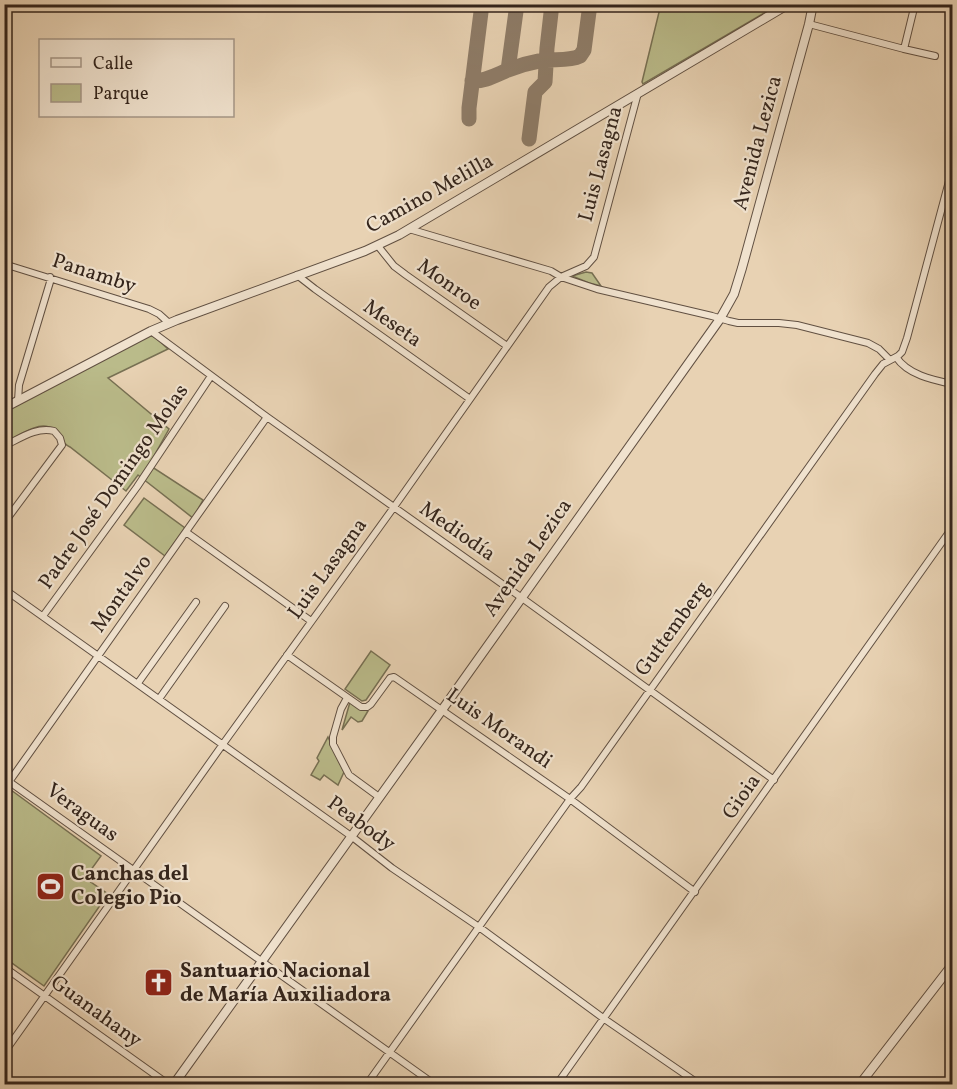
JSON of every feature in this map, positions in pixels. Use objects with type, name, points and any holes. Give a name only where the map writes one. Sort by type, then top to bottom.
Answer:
[{"type":"street","name":"Camino Melilla","points":[[4,408],[169,323],[378,246],[789,4]]},
{"type":"street","name":"Avenida Lezica","points":[[174,1084],[720,319],[734,294],[742,268],[813,4]]},
{"type":"street","points":[[904,49],[915,4]]},
{"type":"street","points":[[809,24],[935,56]]},
{"type":"street","name":"Luis Lasagna","points":[[4,1053],[549,287],[561,277],[586,266],[594,257],[638,93]]},
{"type":"street","name":"Guttemberg","points":[[367,1084],[875,374],[883,364],[902,352],[952,170]]},
{"type":"street","points":[[410,229],[551,271],[561,277],[597,289],[729,321],[746,324],[797,325],[868,343],[915,373],[952,384]]},
{"type":"street","name":"Monroe","points":[[378,246],[394,266],[507,346]]},
{"type":"street","name":"Panamby","points":[[4,264],[148,309],[159,314],[169,323]]},
{"type":"street","name":"Meseta","points":[[297,275],[470,399]]},
{"type":"street","points":[[18,401],[19,385],[50,277]]},
{"type":"street","name":"Mediodía","points":[[151,331],[267,417],[650,689],[774,780]]},
{"type":"street","name":"Padre José Domingo Molas","points":[[43,616],[137,487],[211,376]]},
{"type":"street","name":"Montalvo","points":[[4,789],[7,780],[99,656],[267,417]]},
{"type":"street","points":[[4,446],[46,429],[54,430],[58,434],[62,445],[4,523]]},
{"type":"street","name":"Gioia","points":[[557,1084],[952,528]]},
{"type":"street","points":[[186,532],[311,621]]},
{"type":"street","name":"Peabody","points":[[4,589],[351,836],[392,868],[479,927],[603,1018],[699,1084]]},
{"type":"street","points":[[138,683],[196,602]]},
{"type":"street","points":[[159,699],[225,606]]},
{"type":"street","name":"Luis Morandi","points":[[287,655],[361,707],[367,707],[390,678],[394,677],[570,799],[695,892]]},
{"type":"street","points":[[347,698],[341,709],[333,744],[349,775],[379,797]]},
{"type":"street","name":"Veraguas","points":[[7,780],[434,1084]]},
{"type":"street","points":[[860,1084],[952,965]]},
{"type":"street","name":"Guanahany","points":[[4,967],[168,1084]]},
{"type":"green space","points":[[661,4],[778,4],[778,5],[643,84]]},
{"type":"green space","points":[[586,272],[592,273],[601,286],[572,276]]},
{"type":"green space","points":[[148,335],[155,337],[168,349],[108,378],[169,429],[149,465],[203,500],[193,518],[138,475],[126,491],[64,444],[48,427],[36,427],[5,443],[5,411]]},
{"type":"green space","points":[[144,498],[185,528],[165,556],[124,525]]},
{"type":"green space","points":[[371,651],[390,665],[366,700],[362,701],[345,689]]},
{"type":"green space","points":[[350,702],[368,711],[362,721],[358,722],[351,717],[342,730]]},
{"type":"green space","points":[[328,737],[344,772],[338,785],[324,775],[320,780],[311,775]]},
{"type":"green space","name":"Canchas del Colegio Pio","points":[[11,790],[101,856],[85,878],[108,894],[44,986],[5,958],[4,799]]},
{"type":"taxiway","points":[[469,119],[482,4]]},
{"type":"taxiway","points":[[508,70],[517,4]]},
{"type":"taxiway","points":[[529,139],[535,92],[545,82],[552,4]]},
{"type":"taxiway","points":[[472,81],[486,79],[531,63],[580,56],[584,50],[590,4]]},
{"type":"place","name":"Canchas del Colegio Pio","points":[[50,886]]},
{"type":"place","name":"Santuario Nacional de María Auxiliadora","points":[[159,983]]}]
